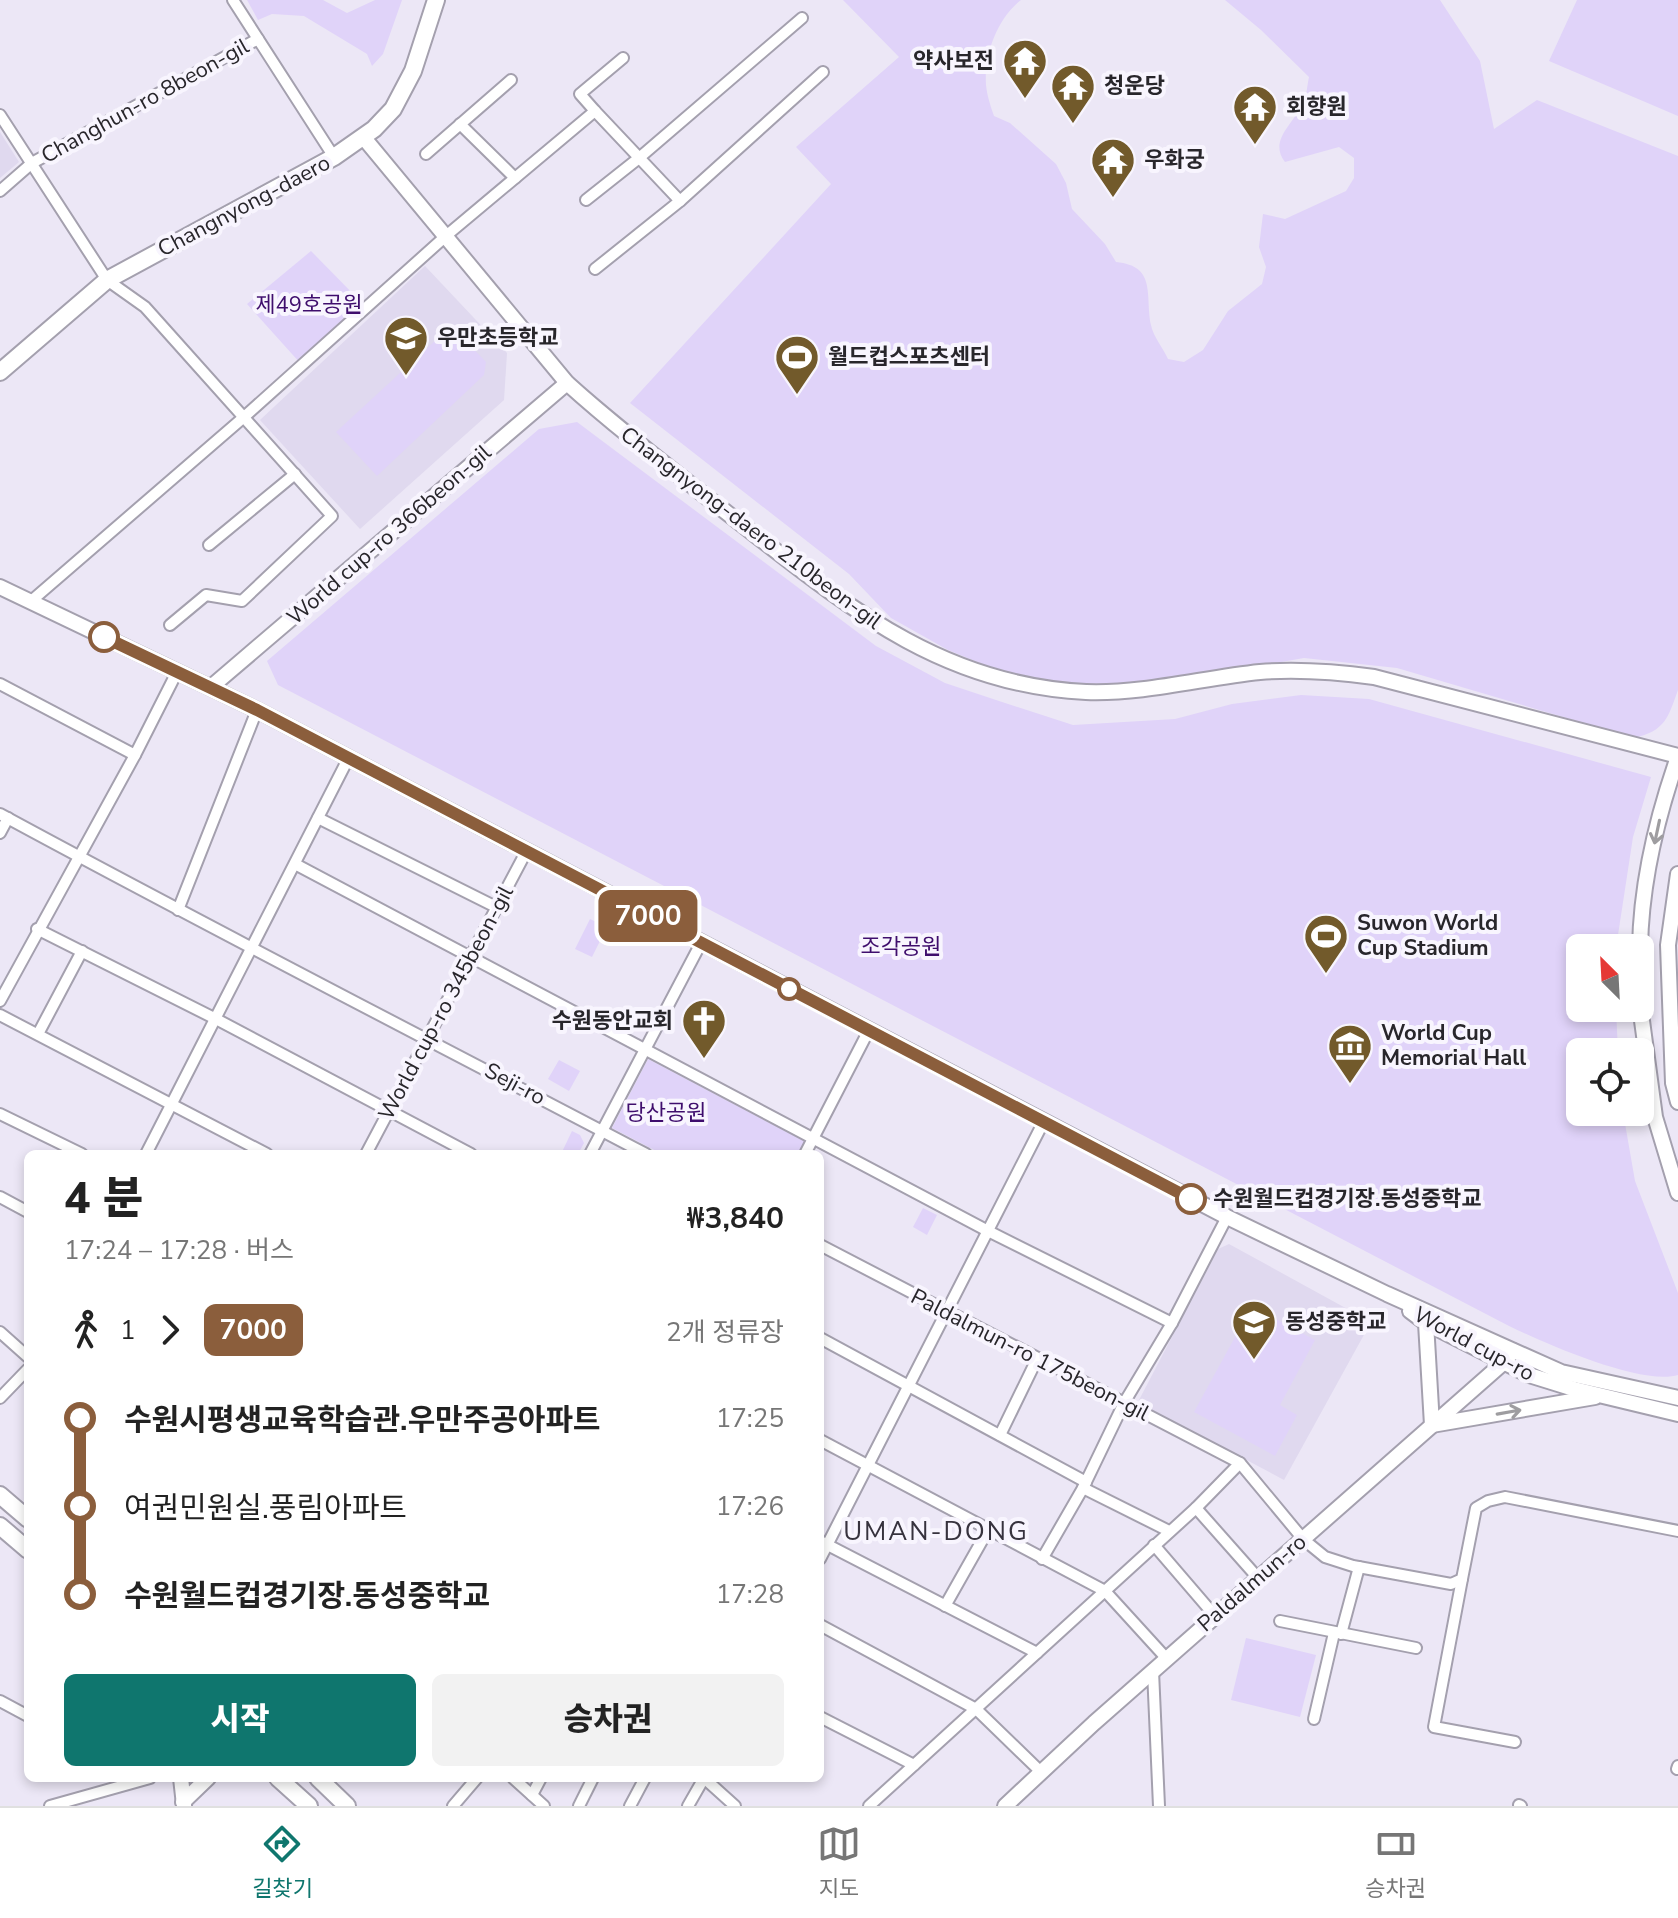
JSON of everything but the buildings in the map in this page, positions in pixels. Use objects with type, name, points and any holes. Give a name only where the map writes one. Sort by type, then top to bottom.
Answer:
[{"type":"main road","name":"Changnyong-daero","points":[[0,372],[107,280],[364,138],[383,120],[401,95],[419,54],[436,0]]},
{"type":"main road","points":[[0,1495],[24,1516]]},
{"type":"main road","points":[[0,1526],[24,1547]]},
{"type":"main road","points":[[282,1782],[309,1806]]},
{"type":"main road","points":[[322,1782],[347,1806]]},
{"type":"street","points":[[233,0],[334,157]]},
{"type":"street","points":[[586,200],[802,18]]},
{"type":"street","name":"Changhun-ro 8beon-gil","points":[[0,191],[32,163],[258,39]]},
{"type":"street","points":[[623,58],[580,94],[680,201]]},
{"type":"street","points":[[595,269],[680,201],[823,72]]},
{"type":"street","points":[[426,154],[511,80]]},
{"type":"street","points":[[30,602],[244,417],[447,235],[595,111]]},
{"type":"street","points":[[0,115],[107,280],[138,299],[332,516],[242,601],[206,595],[170,625]]},
{"type":"street","points":[[460,124],[515,178]]},
{"type":"street","name":"Changnyong-daero 210beon-gil","points":[[364,138],[567,383],[604,417],[833,595],[917,648],[965,668],[1038,687],[1106,692],[1162,688],[1260,672],[1354,674],[1439,692],[1678,757]]},
{"type":"street","name":"World cup-ro 366beon-gil","points":[[211,687],[567,383]]},
{"type":"street","points":[[209,545],[295,474]]},
{"type":"street","name":"World cup-ro","points":[[3,594],[30,602],[257,710],[1227,1217],[1387,1294],[1426,1323],[1503,1363],[1542,1380],[1678,1414]]},
{"type":"street","points":[[0,1001],[177,672]]},
{"type":"street","points":[[0,684],[135,755]]},
{"type":"street","points":[[178,910],[257,710]]},
{"type":"street","points":[[1641,934],[1647,881],[1665,794],[1678,757]]},
{"type":"street","points":[[148,1150],[348,759]]},
{"type":"street","points":[[0,833],[4,816]]},
{"type":"street","name":"Seji-ro","points":[[4,816],[251,949],[428,1038],[602,1131]]},
{"type":"street","points":[[318,818],[496,907]]},
{"type":"street","name":"World cup-ro 345beon-gil","points":[[368,1150],[526,852]]},
{"type":"street","points":[[295,864],[988,1231],[1172,1323]]},
{"type":"street","points":[[1678,874],[1668,945],[1673,1083],[1678,1102]]},
{"type":"street","points":[[37,929],[216,1019],[463,1150]]},
{"type":"street","points":[[592,1150],[701,943]]},
{"type":"street","points":[[38,1034],[82,951]]},
{"type":"street","points":[[0,1015],[259,1150]]},
{"type":"street","points":[[1642,1022],[1655,1117],[1678,1193]]},
{"type":"street","points":[[807,1150],[869,1030]]},
{"type":"street","points":[[0,1114],[74,1150]]},
{"type":"street","points":[[1037,1653],[824,1543],[869,1465],[1044,1121]]},
{"type":"street","points":[[602,1131],[638,1150]]},
{"type":"street","points":[[0,1197],[24,1210]]},
{"type":"street","points":[[1042,1559],[1227,1217]]},
{"type":"street","name":"Paldalmun-ro 175beon-gil","points":[[824,1247],[1240,1463],[1303,1539],[1325,1557],[1437,1584],[1451,1584],[1462,1579]]},
{"type":"street","points":[[1387,1294],[1561,1372],[1678,1398]]},
{"type":"street","points":[[1426,1323],[1432,1425],[1607,1395]]},
{"type":"street","points":[[0,1332],[24,1353]]},
{"type":"street","points":[[824,1340],[1169,1531]]},
{"type":"street","name":"Paldalmun-ro","points":[[1005,1806],[1513,1351]]},
{"type":"street","points":[[1000,1435],[1037,1359]]},
{"type":"street","points":[[0,1398],[24,1373]]},
{"type":"street","points":[[824,1442],[1105,1591],[1167,1659]]},
{"type":"street","points":[[869,1806],[1196,1508],[1240,1463]]},
{"type":"street","points":[[1515,1742],[1434,1727],[1476,1508],[1505,1497],[1678,1531]]},
{"type":"street","points":[[1196,1508],[1258,1578]]},
{"type":"street","points":[[945,1606],[988,1530]]},
{"type":"street","points":[[1154,1545],[1215,1616]]},
{"type":"street","points":[[1314,1719],[1359,1567]]},
{"type":"street","points":[[1280,1621],[1416,1648]]},
{"type":"street","points":[[824,1627],[976,1709],[1041,1772]]},
{"type":"street","points":[[1153,1671],[1159,1806]]},
{"type":"street","points":[[0,1701],[24,1714]]},
{"type":"street","points":[[824,1719],[914,1765]]},
{"type":"street","points":[[116,1782],[122,1788]]},
{"type":"street","points":[[50,1806],[139,1782]]},
{"type":"street","points":[[181,1782],[184,1804]]},
{"type":"street","points":[[184,1804],[204,1782]]},
{"type":"street","points":[[453,1806],[474,1782]]},
{"type":"street","points":[[517,1782],[544,1806]]},
{"type":"street","points":[[532,1795],[539,1782]]},
{"type":"street","points":[[579,1806],[591,1782]]},
{"type":"street","points":[[630,1806],[643,1782]]},
{"type":"street","points":[[688,1806],[702,1782]]},
{"type":"street","points":[[708,1782],[735,1806]]},
{"type":"shaded area","points":[[0,132],[19,162],[0,178]]},
{"type":"shaded area","name":"우만초등학교","points":[[425,266],[507,353],[504,400],[360,529],[260,420]]},
{"type":"shaded area","name":"동성중학교","points":[[1229,1244],[1371,1322],[1284,1480],[1139,1400],[1218,1249]]},
{"type":"green space","points":[[247,0],[323,0],[347,13],[375,0],[402,0],[383,54],[372,66],[367,54],[304,16],[272,14],[258,20]]},
{"type":"green space","points":[[843,0],[1021,0],[999,27],[987,61],[986,85],[994,116],[1010,123],[1056,164],[1066,183],[1072,209],[1105,244],[1116,262],[1138,269],[1144,276],[1154,333],[1168,359],[1184,362],[1203,350],[1228,311],[1262,284],[1266,267],[1259,247],[1263,214],[1285,219],[1346,191],[1354,178],[1354,158],[1339,147],[1285,162],[1279,146],[1284,132],[1303,103],[1309,77],[1225,0],[1440,0],[1480,61],[1494,129],[1537,100],[1678,156],[1678,690],[1664,722],[1653,731],[1634,738],[1397,668],[1304,658],[1150,685],[1093,689],[1008,675],[948,650],[891,618],[849,574],[630,403],[831,184],[796,147],[899,57]]},
{"type":"green space","points":[[1577,0],[1678,0],[1678,116],[1549,61]]},
{"type":"green space","name":"제49호공원","points":[[311,251],[366,307],[301,364],[247,304]]},
{"type":"green space","points":[[451,326],[486,362],[484,375],[377,476],[336,432]]},
{"type":"green space","name":"조각공원","points":[[577,422],[876,646],[945,683],[1073,725],[1175,719],[1232,704],[1301,695],[1369,699],[1651,777],[1633,837],[1618,934],[1566,934],[1566,1022],[1617,1022],[1617,1038],[1566,1038],[1566,1126],[1625,1126],[1635,1181],[1678,1293],[1678,1375],[1662,1377],[1617,1369],[1509,1326],[278,685],[267,661],[539,429]]},
{"type":"green space","points":[[590,919],[607,927],[592,957],[575,949]]},
{"type":"green space","name":"당산공원","points":[[648,1059],[806,1142],[801,1150],[654,1150],[612,1128]]},
{"type":"green space","points":[[559,1060],[580,1071],[569,1091],[548,1079]]},
{"type":"green space","points":[[572,1131],[580,1135],[584,1143],[580,1150],[563,1150]]},
{"type":"green space","points":[[923,1208],[937,1215],[927,1235],[913,1227]]},
{"type":"green space","points":[[1252,1306],[1315,1340],[1280,1405],[1297,1415],[1275,1456],[1194,1412]]},
{"type":"green space","points":[[1246,1638],[1316,1655],[1300,1717],[1231,1700]]},
{"type":"bus line","name":"7000","points":[[104,637],[257,710],[1191,1199]]},
{"type":"place","name":"약사보전","points":[[1025,100]]},
{"type":"place","name":"청운당","points":[[1073,125]]},
{"type":"place","name":"회향원","points":[[1255,146]]},
{"type":"place","name":"우화궁","points":[[1113,199]]},
{"type":"place","name":"우만초등학교","points":[[406,377]]},
{"type":"place","name":"월드컵스포츠센터","points":[[797,396]]},
{"type":"place","name":"Suwon World Cup Stadium","points":[[1326,975]]},
{"type":"place","name":"수원동안교회","points":[[704,1060]]},
{"type":"place","name":"World Cup Memorial Hall","points":[[1350,1085]]},
{"type":"place","name":"수원월드컵경기장.동성중학교","points":[[1191,1199]]},
{"type":"place","name":"동성중학교","points":[[1254,1361]]},
{"type":"district","name":"UMAN-DONG","points":[[936,1531]]}]
